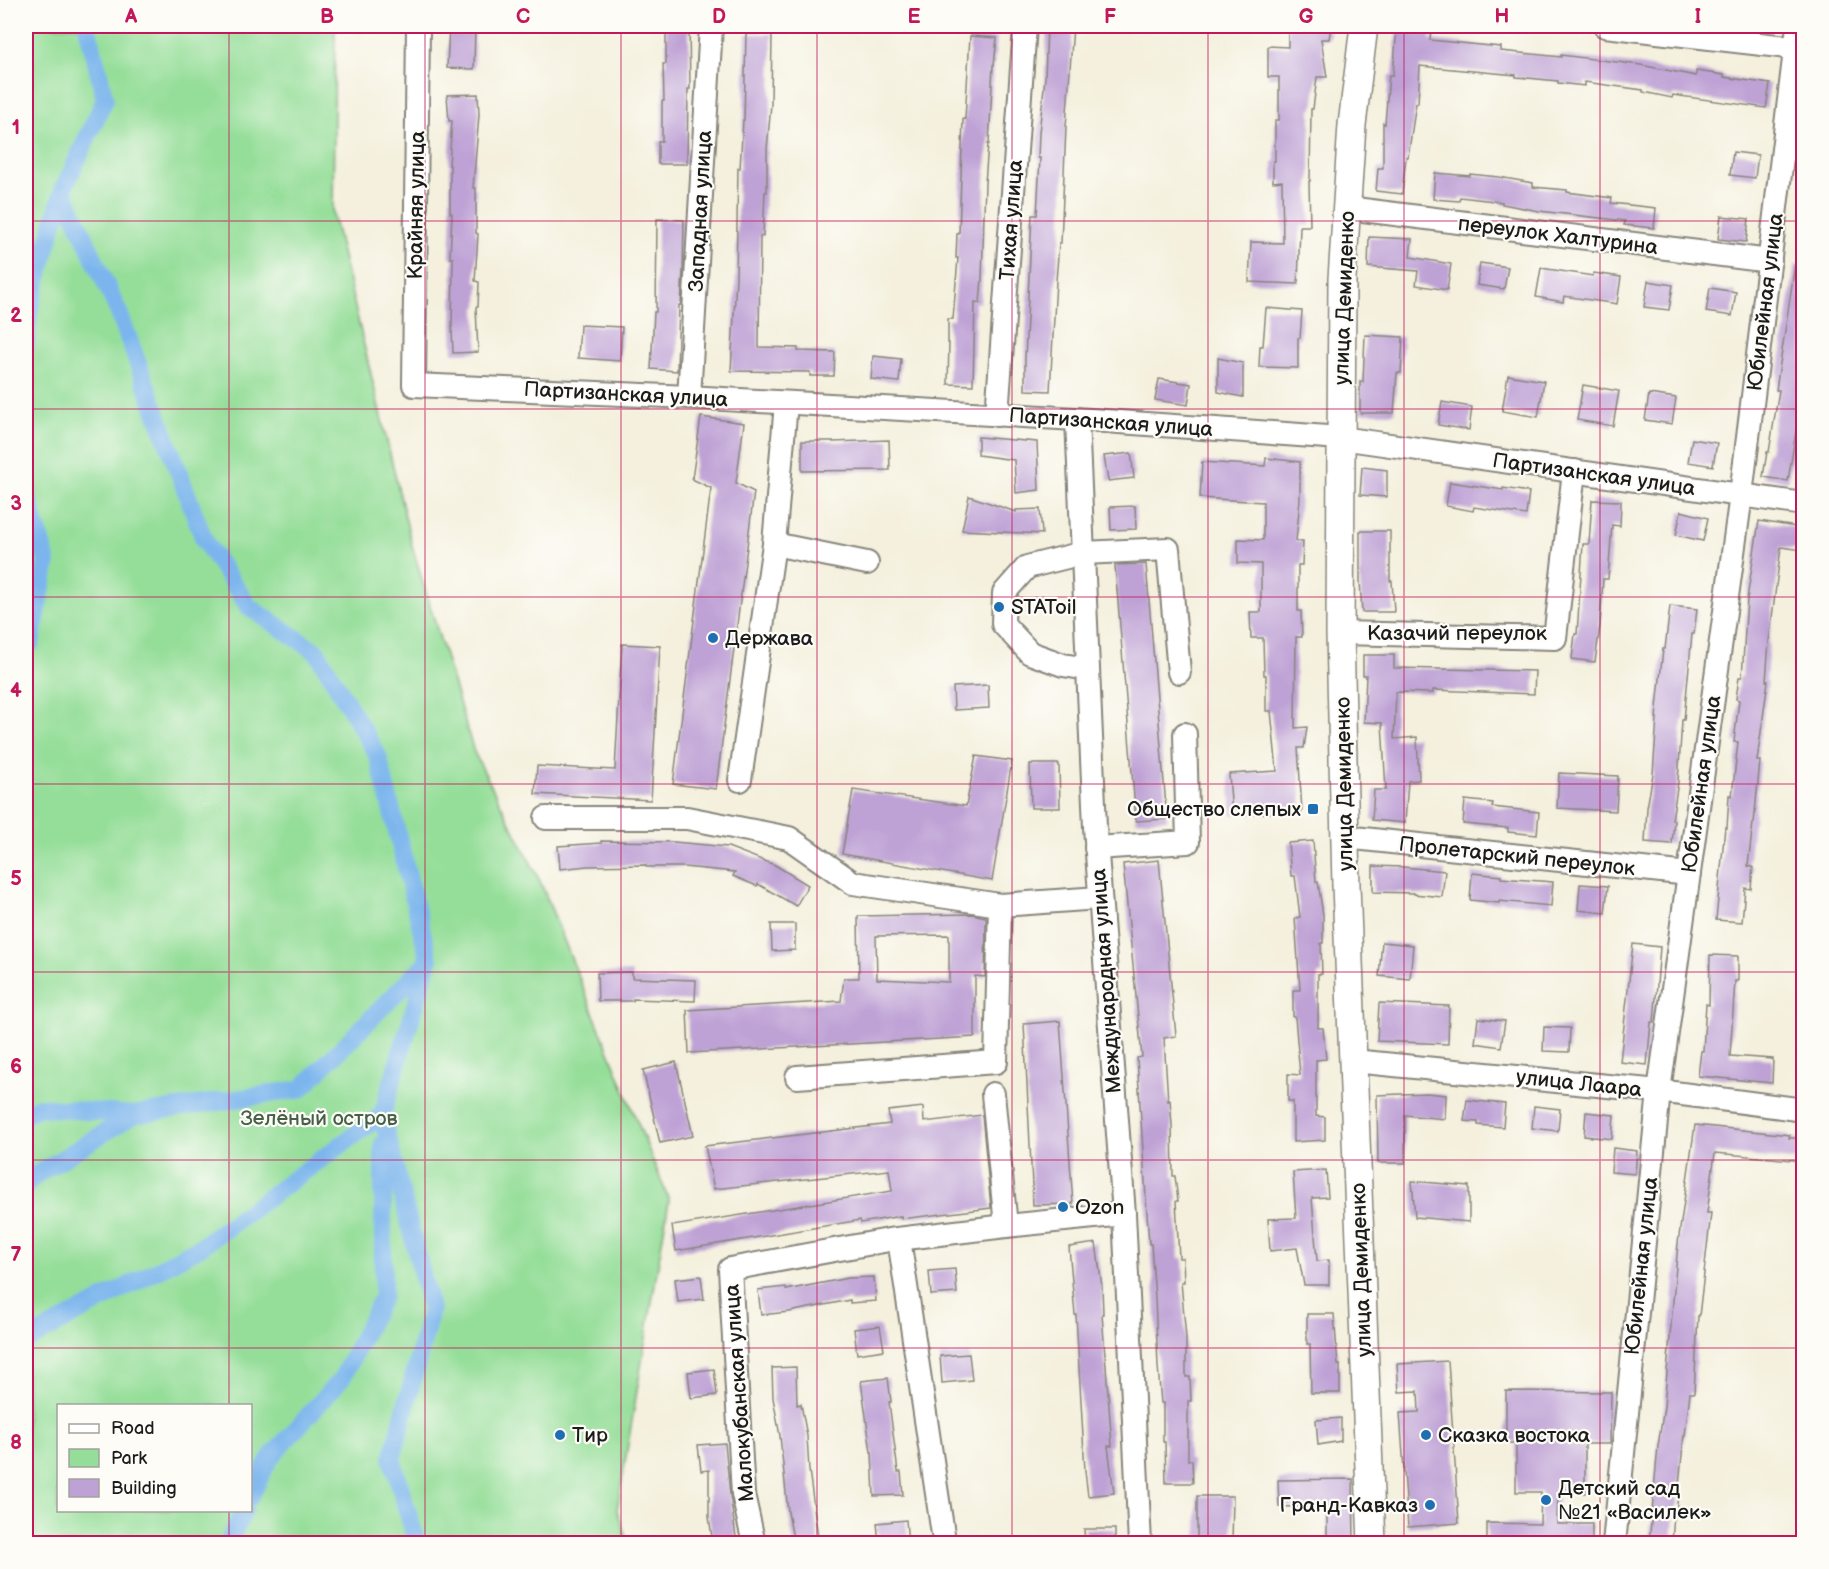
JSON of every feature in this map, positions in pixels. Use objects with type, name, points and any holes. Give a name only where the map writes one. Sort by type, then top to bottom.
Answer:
[{"type":"main road","name":"улица Демиденко","points":[[1364,26],[1352,124],[1342,279],[1340,633],[1345,837],[1371,1544]]},
{"type":"street","name":"Крайняя улица","points":[[414,385],[418,26]]},
{"type":"street","name":"Западная улица","points":[[689,397],[711,26]]},
{"type":"street","name":"Тихая улица","points":[[997,415],[1025,26]]},
{"type":"street","points":[[1605,26],[1796,48]]},
{"type":"street","name":"Юбилейная улица","points":[[1614,1544],[1659,1091],[1741,495],[1798,26]]},
{"type":"street","name":"переулок Халтурина","points":[[1347,208],[1770,261]]},
{"type":"street","name":"Партизанская улица","points":[[414,385],[689,397],[1077,419],[1341,438],[1803,504]]},
{"type":"street","points":[[740,780],[774,544],[786,403]]},
{"type":"street","name":"Международная улица","points":[[1077,419],[1096,848],[1124,1214],[1140,1544]]},
{"type":"street","name":"Казачий переулок","points":[[1340,633],[1555,638],[1575,471]]},
{"type":"street","points":[[774,544],[867,563]]},
{"type":"street","points":[[1088,669],[1063,665],[1030,652],[1003,624],[1004,593],[1027,567],[1083,553],[1168,549],[1179,672]]},
{"type":"street","points":[[1096,848],[1188,842],[1185,734]]},
{"type":"street","points":[[546,818],[687,818],[789,838],[853,883],[1000,905],[1099,898]]},
{"type":"street","name":"Пролетарский переулок","points":[[1345,837],[1689,874]]},
{"type":"street","points":[[797,1077],[996,1062],[1000,905]]},
{"type":"street","name":"улица Лаара","points":[[1353,1061],[1659,1091],[1803,1110]]},
{"type":"street","points":[[993,1094],[1006,1226]]},
{"type":"street","name":"Малокубанская улица","points":[[754,1544],[743,1494],[730,1269],[899,1239],[1124,1214]]},
{"type":"street","points":[[899,1239],[943,1534]]},
{"type":"green space","name":"Зелёный остров","points":[[26,26],[335,26],[333,215],[412,546],[474,752],[540,881],[669,1200],[617,1510],[628,1543],[26,1543]]},
{"type":"building","points":[[449,26],[475,26],[474,69],[447,68]]},
{"type":"building","points":[[666,26],[689,26],[690,89],[688,89],[687,164],[658,164],[658,141],[662,141]]},
{"type":"building","points":[[1047,26],[1073,26],[1050,391],[1025,390],[1032,215],[1037,215],[1039,133],[1045,78]]},
{"type":"building","points":[[1288,26],[1331,26],[1329,39],[1321,39],[1327,77],[1317,77],[1313,109],[1311,109],[1310,226],[1300,226],[1298,284],[1249,282],[1251,242],[1283,243],[1282,181],[1273,182],[1275,120],[1279,120],[1279,77],[1268,77],[1268,46],[1288,47]]},
{"type":"building","points":[[1397,27],[1431,30],[1430,40],[1501,47],[1501,51],[1561,57],[1561,55],[1641,65],[1696,76],[1696,71],[1770,84],[1766,108],[1673,95],[1672,98],[1643,92],[1643,90],[1585,82],[1585,86],[1516,77],[1516,75],[1420,66],[1418,103],[1416,103],[1408,157],[1406,157],[1402,194],[1376,191],[1378,168],[1383,168],[1383,123],[1385,124],[1389,75],[1393,75]]},
{"type":"building","points":[[746,34],[772,34],[767,192],[765,192],[763,236],[760,236],[759,347],[835,352],[834,376],[810,376],[810,372],[731,371],[738,168],[740,168],[744,120]]},
{"type":"building","points":[[970,36],[997,38],[985,183],[980,303],[975,302],[973,385],[948,384],[948,319],[953,319],[958,258],[956,258],[963,119],[965,119]]},
{"type":"building","points":[[478,94],[479,115],[473,188],[476,188],[476,233],[478,234],[475,281],[479,282],[478,307],[476,307],[478,352],[453,353],[453,258],[450,258],[452,213],[450,213],[449,165],[452,121],[449,121],[447,95]]},
{"type":"building","points":[[1733,152],[1758,155],[1755,178],[1730,175]]},
{"type":"building","points":[[1435,173],[1499,177],[1533,183],[1533,187],[1612,198],[1611,203],[1656,208],[1654,228],[1624,225],[1625,221],[1539,211],[1502,204],[1502,202],[1460,197],[1459,201],[1433,199]]},
{"type":"building","points":[[1721,216],[1749,219],[1746,242],[1718,239]]},
{"type":"building","points":[[657,219],[684,220],[677,371],[651,369],[654,312],[656,312]]},
{"type":"building","points":[[1369,237],[1412,239],[1410,257],[1451,264],[1447,290],[1416,285],[1418,271],[1368,267]]},
{"type":"building","points":[[1480,263],[1508,267],[1504,289],[1477,285]]},
{"type":"building","points":[[1795,265],[1803,266],[1803,388],[1788,481],[1763,477],[1779,390],[1776,390]]},
{"type":"building","points":[[1541,268],[1593,276],[1594,273],[1621,277],[1617,304],[1564,296],[1563,302],[1536,297]]},
{"type":"building","points":[[1648,281],[1673,285],[1669,310],[1644,307]]},
{"type":"building","points":[[1710,288],[1736,292],[1732,316],[1706,312]]},
{"type":"building","points":[[1266,308],[1302,311],[1300,338],[1298,338],[1298,368],[1259,367]]},
{"type":"building","points":[[580,325],[622,327],[620,361],[578,358]]},
{"type":"building","points":[[1365,335],[1403,337],[1401,373],[1397,373],[1394,413],[1360,413],[1360,381],[1363,382]]},
{"type":"building","points":[[873,356],[901,359],[899,382],[871,379]]},
{"type":"building","points":[[1218,358],[1243,363],[1243,397],[1218,392]]},
{"type":"building","points":[[1508,375],[1544,381],[1538,417],[1502,411]]},
{"type":"building","points":[[1159,379],[1191,384],[1188,405],[1155,400]]},
{"type":"building","points":[[1583,385],[1619,391],[1613,426],[1577,420]]},
{"type":"building","points":[[1649,394],[1676,398],[1672,424],[1645,420]]},
{"type":"building","points":[[1442,402],[1472,407],[1469,430],[1438,425]]},
{"type":"building","name":"Держава","points":[[701,417],[744,423],[736,483],[754,492],[716,789],[673,784],[711,488],[692,479]]},
{"type":"building","points":[[978,437],[1037,442],[1039,490],[1016,493],[1014,460],[978,455]]},
{"type":"building","points":[[1692,439],[1717,443],[1713,466],[1688,462]]},
{"type":"building","points":[[889,440],[890,470],[802,471],[802,441]]},
{"type":"building","points":[[1131,453],[1134,478],[1108,481],[1104,456]]},
{"type":"building","points":[[1266,458],[1300,462],[1300,499],[1296,541],[1303,541],[1302,565],[1298,565],[1298,611],[1301,611],[1302,637],[1296,637],[1295,728],[1307,727],[1304,748],[1298,748],[1302,811],[1232,815],[1229,774],[1277,771],[1271,711],[1266,711],[1263,638],[1251,638],[1250,612],[1261,612],[1261,564],[1238,563],[1238,539],[1263,540],[1263,502],[1200,498],[1202,462],[1265,466]]},
{"type":"building","points":[[1362,467],[1387,470],[1387,497],[1360,495]]},
{"type":"building","points":[[1450,482],[1529,492],[1526,515],[1474,507],[1473,511],[1446,506]]},
{"type":"building","points":[[969,496],[1016,512],[1016,510],[1040,509],[1042,534],[962,530]]},
{"type":"building","points":[[1592,500],[1621,501],[1620,526],[1612,525],[1608,579],[1603,579],[1595,662],[1572,659],[1575,634],[1577,634],[1583,544],[1589,544]]},
{"type":"building","points":[[1135,506],[1136,529],[1111,530],[1110,507]]},
{"type":"building","points":[[1681,511],[1708,518],[1703,541],[1676,535]]},
{"type":"building","points":[[1759,521],[1803,528],[1803,550],[1781,547],[1769,641],[1766,681],[1768,681],[1757,761],[1760,761],[1748,866],[1753,867],[1751,889],[1745,888],[1742,922],[1716,920],[1725,827],[1727,828],[1729,795],[1732,796],[1738,742],[1734,742],[1739,700],[1736,699],[1739,677],[1742,677],[1747,599]]},
{"type":"building","points":[[1360,531],[1390,531],[1390,581],[1392,581],[1394,612],[1362,612]]},
{"type":"building","points":[[1146,564],[1167,819],[1136,821],[1115,565]]},
{"type":"building","points":[[1670,606],[1697,609],[1694,634],[1692,634],[1684,720],[1682,720],[1678,782],[1672,820],[1674,820],[1672,844],[1645,842],[1663,649],[1665,649]]},
{"type":"building","points":[[622,644],[660,646],[651,800],[535,794],[537,766],[615,770]]},
{"type":"building","points":[[1363,655],[1394,655],[1394,668],[1535,671],[1534,694],[1433,690],[1433,693],[1396,692],[1394,739],[1417,737],[1419,780],[1408,781],[1405,823],[1372,820],[1374,790],[1386,790],[1382,723],[1364,722],[1366,675],[1363,675]]},
{"type":"building","points":[[988,685],[989,708],[954,710],[953,687]]},
{"type":"building","points":[[976,756],[1012,761],[992,881],[842,854],[853,790],[966,806]]},
{"type":"building","points":[[1030,764],[1059,764],[1060,808],[1031,808]]},
{"type":"building","points":[[1559,773],[1618,776],[1616,811],[1557,808]]},
{"type":"building","points":[[1465,800],[1493,803],[1492,807],[1539,812],[1537,835],[1508,832],[1508,828],[1463,824]]},
{"type":"building","points":[[601,841],[674,842],[728,847],[775,865],[808,885],[796,906],[758,884],[757,886],[733,876],[735,872],[684,867],[646,867],[646,865],[560,869],[558,846],[601,843]]},
{"type":"building","points":[[1313,841],[1316,882],[1318,882],[1323,915],[1322,974],[1318,974],[1318,1028],[1323,1028],[1326,1059],[1316,1060],[1316,1116],[1325,1117],[1325,1140],[1293,1142],[1293,1101],[1288,1101],[1288,1074],[1300,1075],[1295,1017],[1293,1017],[1293,990],[1300,990],[1295,918],[1300,917],[1295,876],[1291,876],[1288,843]]},
{"type":"building","points":[[1159,860],[1176,1036],[1164,1038],[1172,1125],[1173,1176],[1175,1176],[1178,1201],[1176,1201],[1179,1258],[1183,1258],[1184,1282],[1181,1282],[1186,1338],[1186,1377],[1190,1377],[1191,1401],[1188,1401],[1188,1460],[1192,1460],[1193,1483],[1166,1483],[1163,1403],[1161,1403],[1158,1366],[1137,1058],[1142,1057],[1123,864]]},
{"type":"building","points":[[1373,866],[1445,871],[1442,897],[1414,893],[1373,892]]},
{"type":"building","points":[[1472,873],[1553,882],[1551,906],[1470,900]]},
{"type":"building","points":[[1580,884],[1608,886],[1605,913],[1578,910]]},
{"type":"building","points":[[972,914],[986,917],[985,977],[975,976],[975,1037],[689,1053],[687,1010],[841,1001],[844,978],[859,978],[858,916]],"holes":[[[949,935],[949,982],[877,979],[876,936]]]},
{"type":"building","points":[[771,924],[795,924],[795,950],[772,951]]},
{"type":"building","points":[[1382,942],[1413,945],[1410,979],[1379,976]]},
{"type":"building","points":[[1633,944],[1660,947],[1654,1022],[1651,1022],[1647,1065],[1620,1062]]},
{"type":"building","points":[[1710,955],[1738,956],[1738,981],[1735,981],[1730,1056],[1773,1059],[1772,1083],[1698,1076],[1701,1051],[1703,1051],[1706,1004],[1709,1005]]},
{"type":"building","points":[[632,972],[632,978],[696,980],[695,1001],[633,999],[633,1001],[598,1001],[597,973]]},
{"type":"building","points":[[1379,1003],[1449,1006],[1448,1044],[1377,1041]]},
{"type":"building","points":[[1478,1018],[1505,1021],[1501,1047],[1475,1043]]},
{"type":"building","points":[[1060,1021],[1073,1204],[1033,1205],[1024,1024]]},
{"type":"building","points":[[1544,1027],[1570,1028],[1569,1052],[1543,1051]]},
{"type":"building","points":[[676,1062],[693,1136],[660,1143],[643,1070]]},
{"type":"building","points":[[1427,1093],[1446,1095],[1445,1119],[1405,1115],[1405,1163],[1378,1163],[1377,1095]]},
{"type":"building","points":[[1467,1100],[1505,1104],[1503,1127],[1478,1125],[1478,1122],[1464,1121]]},
{"type":"building","points":[[1534,1106],[1560,1109],[1558,1131],[1532,1128]]},
{"type":"building","points":[[923,1107],[924,1122],[982,1115],[991,1208],[901,1219],[901,1216],[861,1223],[860,1220],[676,1251],[672,1226],[892,1191],[889,1170],[714,1189],[705,1146],[890,1124],[888,1111]]},
{"type":"building","points":[[1586,1112],[1614,1115],[1612,1139],[1584,1136]]},
{"type":"building","points":[[1695,1125],[1803,1138],[1803,1161],[1715,1153],[1707,1213],[1711,1213],[1698,1316],[1694,1393],[1690,1393],[1672,1544],[1649,1544],[1678,1243]]},
{"type":"building","points":[[1613,1148],[1637,1151],[1635,1174],[1611,1172]]},
{"type":"building","points":[[1326,1170],[1328,1197],[1312,1198],[1317,1261],[1329,1260],[1329,1285],[1304,1285],[1297,1248],[1270,1251],[1268,1219],[1296,1218],[1293,1172]]},
{"type":"building","points":[[1412,1181],[1469,1186],[1469,1222],[1415,1217]]},
{"type":"building","points":[[1096,1243],[1102,1287],[1112,1446],[1108,1446],[1114,1493],[1088,1496],[1076,1315],[1069,1247]]},
{"type":"building","points":[[955,1269],[957,1293],[931,1295],[929,1271]]},
{"type":"building","points":[[701,1276],[704,1299],[678,1302],[675,1279]]},
{"type":"building","points":[[874,1277],[876,1301],[850,1303],[850,1300],[761,1315],[758,1290],[786,1287],[786,1290],[848,1278]]},
{"type":"building","points":[[1307,1314],[1334,1314],[1338,1365],[1340,1365],[1340,1393],[1311,1393]]},
{"type":"building","points":[[880,1326],[884,1350],[857,1354],[854,1329]]},
{"type":"building","points":[[969,1354],[972,1380],[942,1383],[940,1356]]},
{"type":"building","points":[[1448,1361],[1459,1523],[1408,1527],[1400,1413],[1419,1412],[1418,1391],[1399,1392],[1397,1364]]},
{"type":"building","points":[[796,1367],[797,1405],[801,1404],[807,1436],[819,1544],[794,1544],[773,1398],[772,1368]]},
{"type":"building","points":[[714,1369],[717,1395],[691,1398],[688,1372]]},
{"type":"building","points":[[888,1378],[891,1402],[889,1402],[903,1495],[874,1496],[872,1452],[861,1381]]},
{"type":"building","points":[[1506,1391],[1611,1392],[1610,1444],[1585,1444],[1585,1493],[1558,1492],[1557,1524],[1592,1524],[1592,1544],[1487,1544],[1487,1523],[1540,1524],[1541,1492],[1516,1492],[1516,1443],[1506,1443]]},
{"type":"building","points":[[1341,1418],[1341,1441],[1318,1445],[1316,1420]]},
{"type":"building","points":[[725,1443],[737,1544],[713,1544],[709,1517],[709,1470],[701,1471],[698,1445]]},
{"type":"building","points":[[1353,1479],[1354,1544],[1327,1544],[1327,1506],[1279,1507],[1278,1480]]},
{"type":"building","points":[[1197,1496],[1233,1496],[1232,1544],[1197,1544]]},
{"type":"building","points":[[906,1520],[908,1544],[879,1544],[877,1523]]},
{"type":"building","points":[[1084,1529],[1115,1529],[1115,1544],[1085,1544]]},
{"type":"waterway","points":[[87,26],[105,99],[63,190],[119,313],[205,542],[249,607],[317,652],[378,756],[429,960],[382,1115],[431,1310],[392,1459],[417,1544]]},
{"type":"waterway","points":[[26,344],[29,311],[63,190]]},
{"type":"waterway","points":[[26,492],[47,562],[31,643]]},
{"type":"waterway","points":[[26,1186],[34,1176],[133,1115],[301,1089],[427,962]]},
{"type":"waterway","points":[[26,1114],[39,1107],[133,1115]]},
{"type":"waterway","points":[[26,1341],[200,1247],[382,1115]]},
{"type":"waterway","points":[[252,1493],[270,1458],[342,1378],[383,1296],[383,1144]]},
{"type":"waterway","points":[[228,1544],[243,1512]]},
{"type":"place","name":"STAToil","points":[[999,607]]},
{"type":"place","name":"Держава","points":[[713,638]]},
{"type":"place","name":"Общество слепых","points":[[1313,809]]},
{"type":"place","name":"Ozon","points":[[1063,1207]]},
{"type":"place","name":"Тир","points":[[560,1435]]},
{"type":"place","name":"Сказка востока","points":[[1426,1435]]},
{"type":"place","name":"Детский сад №21 «Василек»","points":[[1546,1500]]},
{"type":"place","name":"Гранд-Кавказ","points":[[1430,1505]]}]
